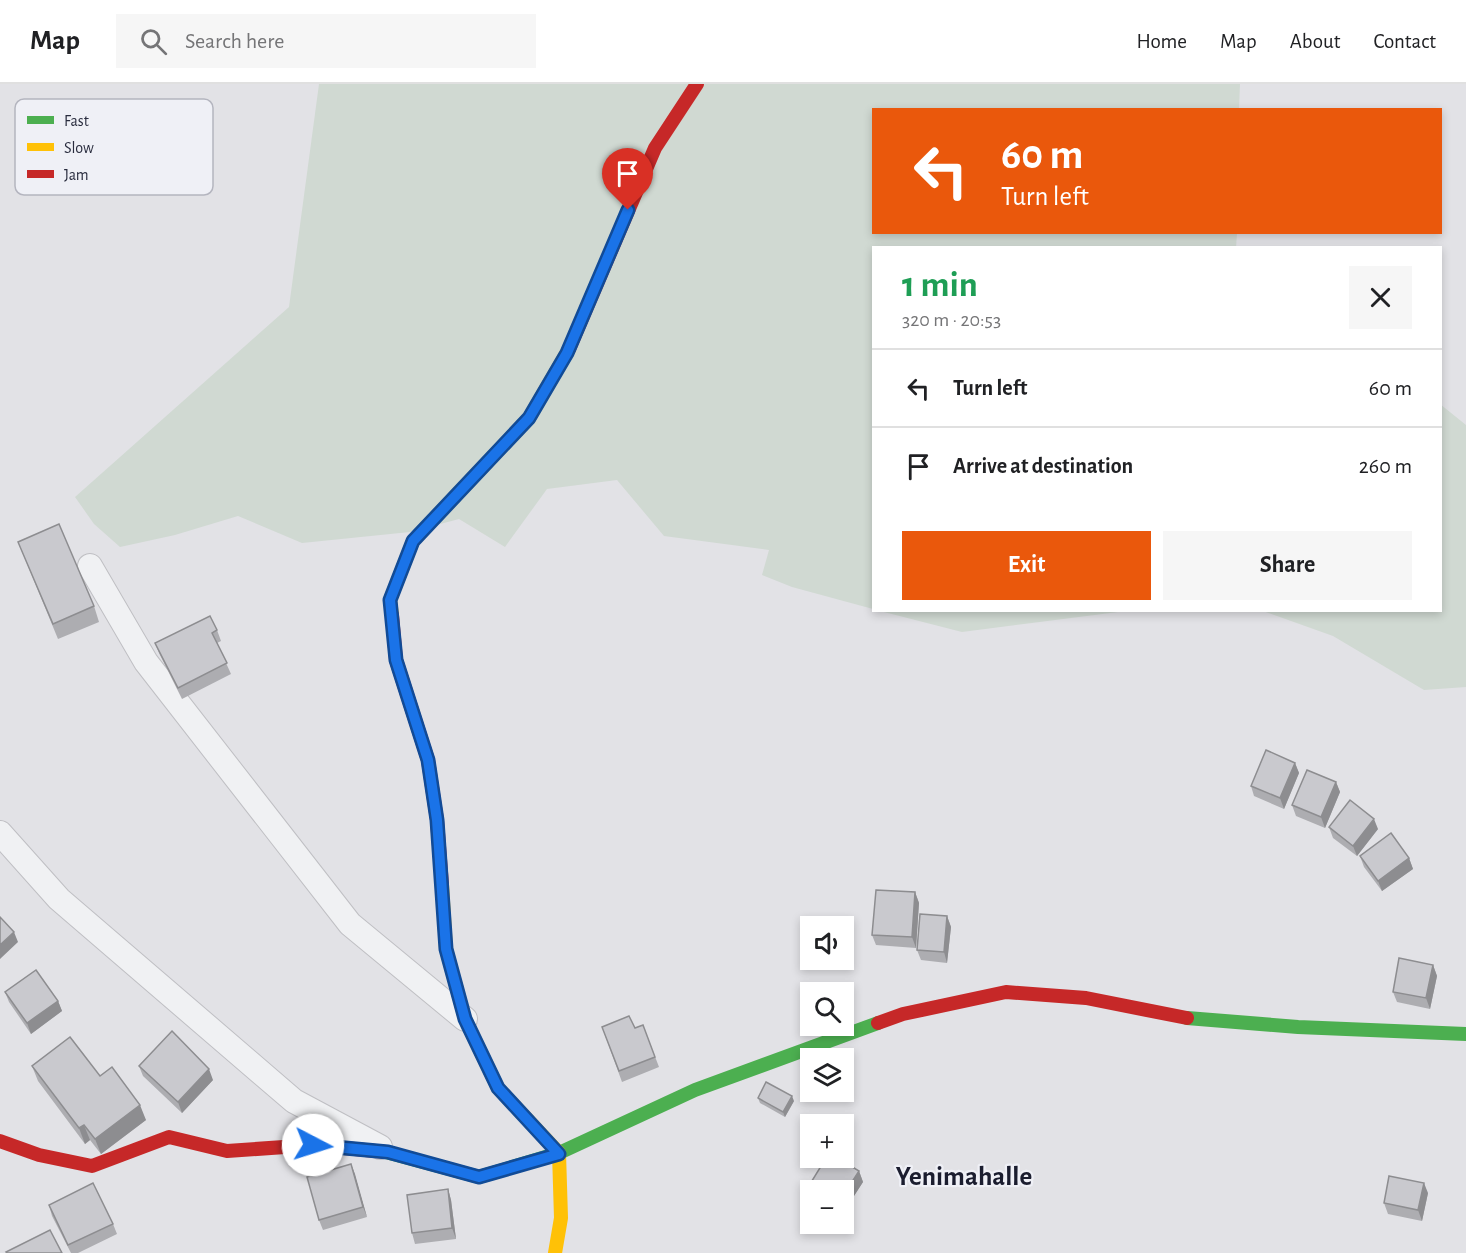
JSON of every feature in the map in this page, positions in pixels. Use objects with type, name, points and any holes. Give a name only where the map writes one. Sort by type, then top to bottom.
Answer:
[{"type":"street","points":[[555,1253],[561,1218],[559,1154],[498,1088],[465,1019],[446,949],[437,820],[428,760],[396,660],[390,600],[413,541],[529,418],[567,353],[655,148],[697,84]]},
{"type":"street","points":[[90,566],[146,662],[350,924],[465,1019]]},
{"type":"street","points":[[0,833],[59,899],[294,1101],[388,1152]]},
{"type":"street","points":[[0,1141],[39,1155],[92,1166],[169,1137],[227,1151],[313,1145],[388,1152],[479,1177],[559,1154],[695,1090],[903,1014],[1006,992],[1086,998],[1181,1018],[1298,1027],[1466,1034]]},
{"type":"shaded area","points":[[319,84],[1240,84],[1239,108],[872,108],[872,234],[1237,234],[1236,246],[872,246],[872,609],[792,587],[762,575],[769,550],[664,536],[617,480],[547,489],[505,547],[459,519],[410,532],[302,543],[238,516],[175,535],[120,547],[94,524],[75,497],[289,307]]},
{"type":"shaded area","points":[[1442,406],[1466,425],[1466,687],[1424,690],[1333,636],[1266,612],[1442,612]]},
{"type":"shaded area","points":[[884,612],[1118,612],[962,632]]},
{"type":"building","points":[[59,524],[94,606],[53,624],[18,542]]},
{"type":"building","points":[[210,616],[217,630],[212,633],[227,663],[178,688],[155,643]]},
{"type":"building","points":[[1266,750],[1295,763],[1280,798],[1251,786]]},
{"type":"building","points":[[1307,770],[1336,782],[1321,817],[1292,805]]},
{"type":"building","points":[[1350,800],[1374,819],[1353,846],[1329,827]]},
{"type":"building","points":[[1391,833],[1409,858],[1378,881],[1360,856]]},
{"type":"building","points":[[876,890],[915,892],[912,937],[872,935]]},
{"type":"building","points":[[920,914],[947,916],[944,952],[917,950]]},
{"type":"building","points":[[0,917],[14,932],[0,945]]},
{"type":"building","points":[[1399,958],[1433,965],[1426,998],[1393,992]]},
{"type":"building","points":[[36,970],[58,1001],[27,1023],[5,992]]},
{"type":"building","points":[[629,1016],[635,1028],[643,1025],[655,1057],[619,1071],[602,1027]]},
{"type":"building","points":[[172,1031],[209,1069],[178,1102],[139,1066]]},
{"type":"building","points":[[70,1037],[100,1076],[112,1067],[140,1105],[95,1139],[84,1125],[79,1128],[32,1066]]},
{"type":"building","points":[[766,1082],[792,1096],[783,1112],[758,1098]]},
{"type":"building","points":[[351,1164],[363,1207],[319,1220],[307,1177]]},
{"type":"building","points":[[820,1168],[854,1168],[859,1171],[853,1180],[812,1180]]},
{"type":"building","points":[[1389,1176],[1424,1183],[1418,1210],[1384,1203]]},
{"type":"building","points":[[93,1183],[113,1224],[68,1245],[49,1205]]},
{"type":"building","points":[[448,1189],[452,1228],[412,1233],[407,1195]]},
{"type":"building","points":[[50,1230],[62,1253],[6,1252]]},
{"type":"traffic: fast","points":[[1187,1018],[1298,1027],[1466,1034]]},
{"type":"traffic: fast","points":[[386,1152],[479,1177],[559,1153],[695,1090],[878,1023]]},
{"type":"traffic: slow","points":[[392,615],[390,600],[413,541],[529,418],[569,349]]},
{"type":"traffic: slow","points":[[442,885],[446,949],[465,1019],[498,1088],[559,1153],[561,1218],[555,1253]]},
{"type":"traffic: jam","points":[[569,349],[655,148],[697,84]]},
{"type":"traffic: jam","points":[[392,615],[396,660],[428,760],[437,820],[442,885]]},
{"type":"traffic: jam","points":[[878,1023],[903,1014],[1006,992],[1086,998],[1187,1018]]},
{"type":"traffic: jam","points":[[0,1141],[39,1155],[92,1166],[169,1137],[227,1151],[313,1145],[386,1152]]},
{"type":"district","name":"Yenimahalle","points":[[964,1176]]},
{"type":"route","points":[[313,1145],[388,1152],[479,1177],[559,1154],[498,1088],[465,1019],[446,949],[437,820],[428,760],[396,660],[390,600],[413,541],[529,418],[567,353],[628,210]]}]
